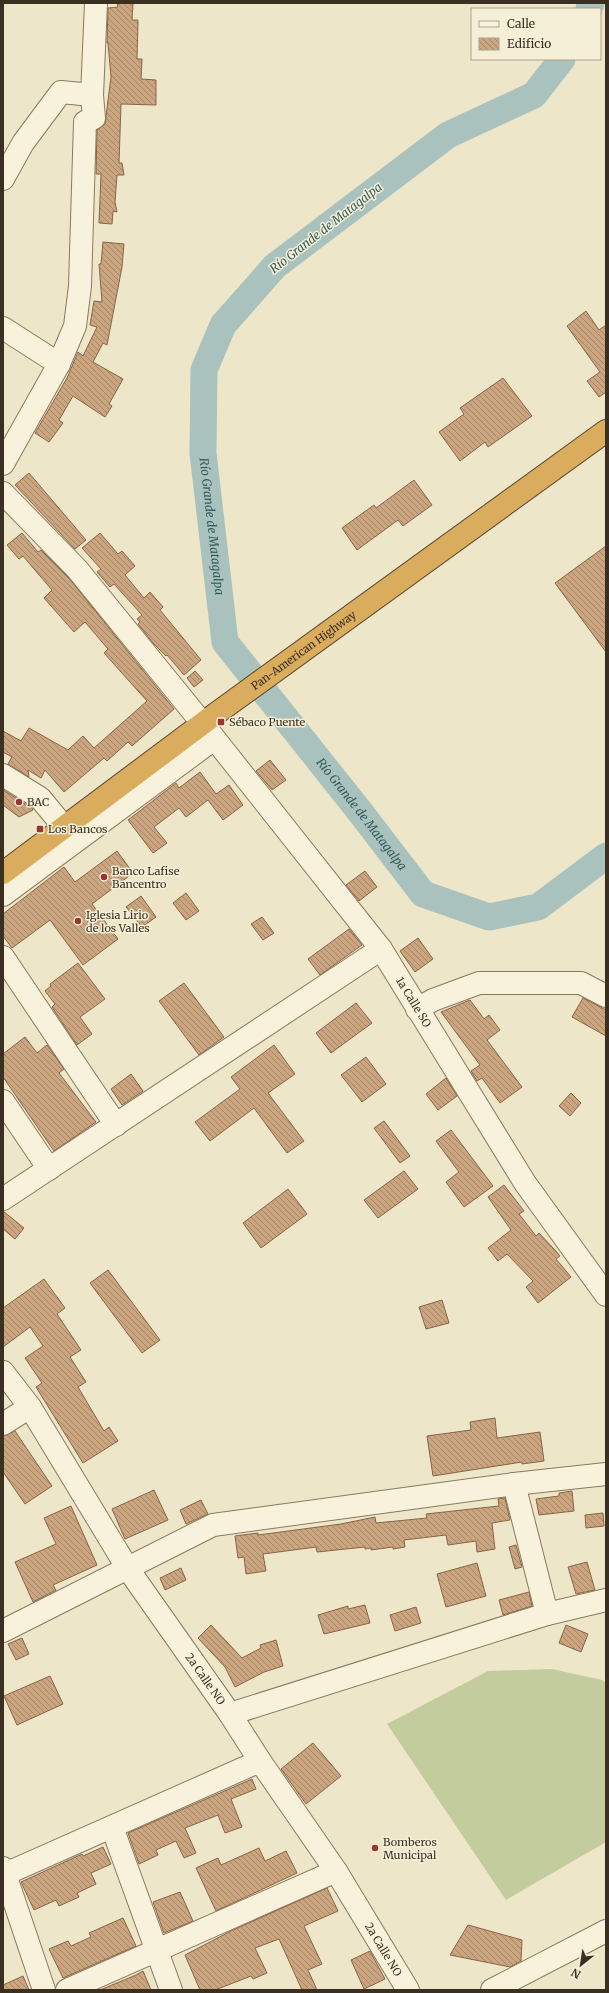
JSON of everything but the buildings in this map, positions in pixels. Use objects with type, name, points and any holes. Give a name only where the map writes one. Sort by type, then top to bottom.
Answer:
[{"type":"highway","name":"Pan-American Highway","points":[[3,873],[64,828],[211,725],[316,640],[606,431]]},
{"type":"street","points":[[3,464],[59,364],[75,326],[80,286],[85,122],[94,118],[92,95],[96,3]]},
{"type":"street","points":[[3,179],[23,143],[61,92],[92,95]]},
{"type":"street","points":[[3,328],[59,364]]},
{"type":"street","name":"1a Calle SO","points":[[3,493],[76,569],[211,725],[380,949],[525,1183],[606,1295]]},
{"type":"street","points":[[3,895],[211,725]]},
{"type":"street","points":[[3,775],[40,798],[64,828]]},
{"type":"street","points":[[3,1199],[380,949]]},
{"type":"street","points":[[3,957],[116,1124]]},
{"type":"street","points":[[417,1009],[433,1000],[479,983],[581,983],[606,996]]},
{"type":"street","points":[[3,1101],[49,1169]]},
{"type":"street","name":"2a Calle NO","points":[[3,1372],[30,1407],[128,1569],[230,1714],[260,1761],[336,1871],[405,1989]]},
{"type":"street","points":[[3,1424],[30,1407]]},
{"type":"street","points":[[3,1631],[213,1525],[514,1484],[606,1474]]},
{"type":"street","points":[[514,1484],[547,1614]]},
{"type":"street","points":[[230,1714],[547,1614],[606,1600]]},
{"type":"street","points":[[44,1990],[4,1873],[260,1761]]},
{"type":"street","points":[[112,1827],[158,1950],[171,1990]]},
{"type":"street","points":[[67,1990],[336,1871]]},
{"type":"street","points":[[492,1990],[606,1931]]},
{"type":"green space","points":[[552,1669],[602,1680],[606,1683],[606,1842],[506,1900],[387,1724],[488,1671]]},
{"type":"waterway","name":"Río Grande de Matagalpa","points":[[589,8],[591,3]]},
{"type":"waterway","name":"Río Grande de Matagalpa","points":[[561,60],[534,95],[448,135],[275,266],[223,325],[204,370],[203,453],[225,642],[361,813],[423,894],[489,917],[538,907],[606,856]]},
{"type":"place","name":"Sébaco Puente","points":[[221,722]]},
{"type":"place","name":"BAC","points":[[19,802]]},
{"type":"place","name":"Los Bancos","points":[[40,829]]},
{"type":"place","name":"Banco Lafise Bancentro","points":[[104,877]]},
{"type":"place","name":"Iglesia Lirio de los Valles","points":[[78,921]]},
{"type":"place","name":"Bomberos Municipal","points":[[375,1848]]}]
